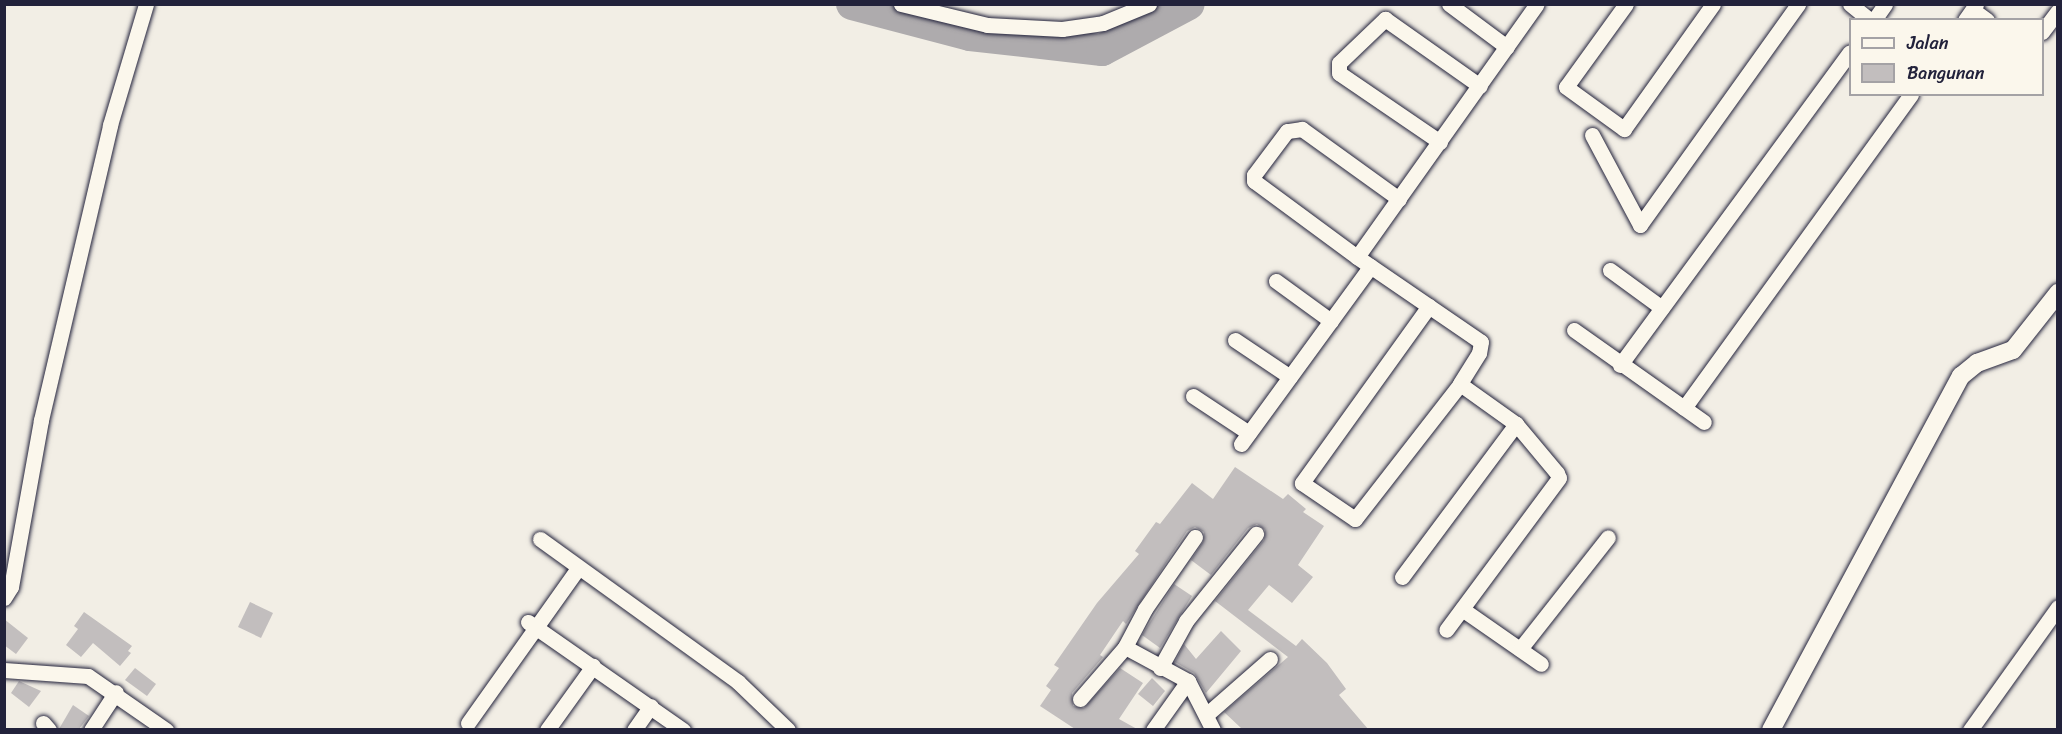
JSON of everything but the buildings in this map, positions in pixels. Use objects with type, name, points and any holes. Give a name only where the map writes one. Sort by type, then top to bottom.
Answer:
[{"type":"street","points":[[4,598],[11,587],[41,420],[110,124],[146,4]]},
{"type":"street","points":[[901,4],[987,25],[1062,29],[1103,23],[1149,4]]},
{"type":"street","points":[[1449,4],[1507,47]]},
{"type":"street","points":[[1357,257],[1538,4]]},
{"type":"street","points":[[1626,4],[1566,87],[1624,129],[1713,4]]},
{"type":"street","points":[[1592,135],[1640,225],[1798,4]]},
{"type":"street","points":[[1850,4],[1869,18]]},
{"type":"street","points":[[1874,18],[1886,4]]},
{"type":"street","points":[[2044,31],[2058,11]]},
{"type":"street","points":[[1440,142],[1339,73],[1339,63],[1385,19],[1479,86]]},
{"type":"street","points":[[1620,364],[1849,55]]},
{"type":"street","points":[[1684,408],[1910,96]]},
{"type":"street","points":[[1399,199],[1302,129],[1287,131],[1254,175],[1254,181],[1357,257],[1371,266],[1429,306],[1481,342],[1479,353],[1460,384],[1355,519],[1302,483],[1429,306]]},
{"type":"street","points":[[1193,396],[1245,438],[1371,266]]},
{"type":"street","points":[[1610,270],[1662,308]]},
{"type":"street","points":[[1276,281],[1331,321]]},
{"type":"street","points":[[1771,729],[1961,376],[1977,363],[2013,350],[2058,293]]},
{"type":"street","points":[[1574,330],[1704,422]]},
{"type":"street","points":[[1235,340],[1290,377]]},
{"type":"street","points":[[1446,630],[1559,478],[1516,424],[1460,384]]},
{"type":"street","points":[[1402,577],[1516,424]]},
{"type":"street","points":[[1160,668],[1186,621],[1256,534]]},
{"type":"street","points":[[1080,699],[1125,647],[1145,609],[1196,537]]},
{"type":"street","points":[[1520,649],[1608,537]]},
{"type":"street","points":[[540,539],[738,682],[788,729]]},
{"type":"street","points":[[468,723],[532,624],[578,568]]},
{"type":"street","points":[[1972,728],[2058,607]]},
{"type":"street","points":[[1462,609],[1541,664]]},
{"type":"street","points":[[532,624],[683,729]]},
{"type":"street","points":[[1125,647],[1160,668],[1188,681],[1214,729]]},
{"type":"street","points":[[1206,715],[1270,659]]},
{"type":"street","points":[[547,729],[593,666]]},
{"type":"street","points":[[4,670],[88,676],[116,692],[166,729]]},
{"type":"street","points":[[1153,729],[1188,681]]},
{"type":"street","points":[[91,729],[116,692]]},
{"type":"street","points":[[633,729],[651,706]]},
{"type":"waterway","points":[[852,4],[970,35],[1102,50],[1189,4]]}]
